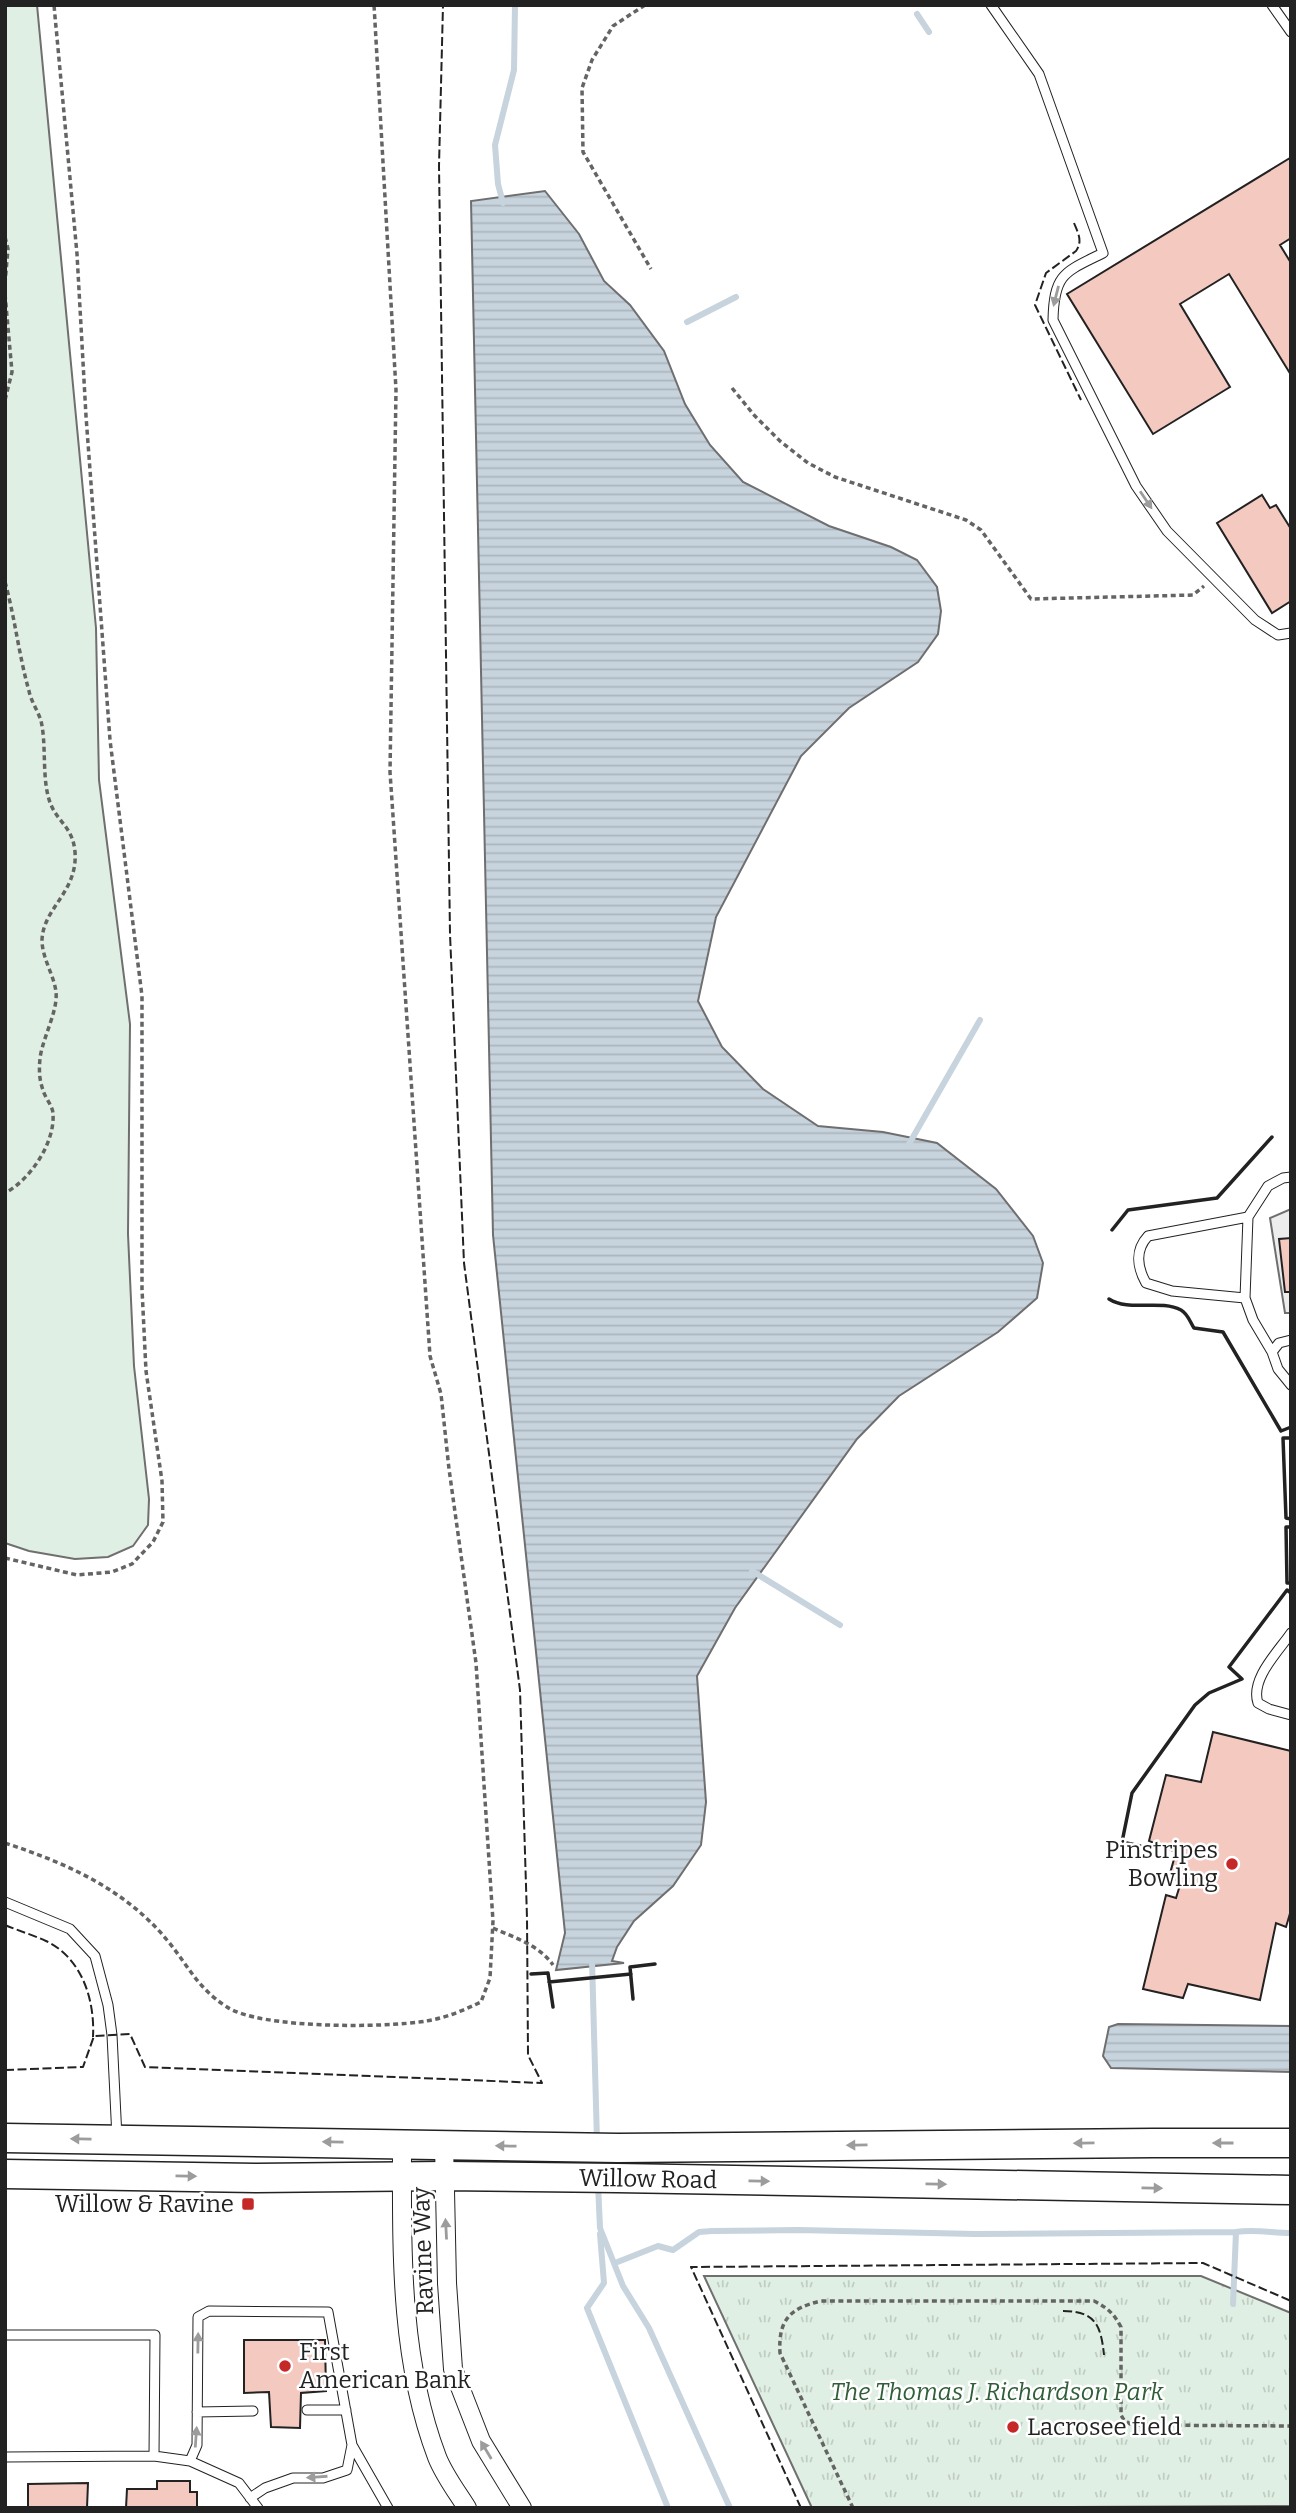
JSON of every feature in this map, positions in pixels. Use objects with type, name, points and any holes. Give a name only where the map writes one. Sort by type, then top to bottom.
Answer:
[{"type":"main road","name":"Willow Road","points":[[5,2138],[618,2148],[1291,2143]]},
{"type":"main road","points":[[117,2139],[118,2175]]},
{"type":"main road","name":"Willow Road","points":[[5,2175],[618,2178],[1291,2190]]},
{"type":"street","name":"Ravine Way","points":[[402,2143],[405,2315],[416,2391],[438,2460],[467,2508]]},
{"type":"street","name":"Ravine Way","points":[[444,2144],[447,2283],[453,2369],[481,2441],[522,2508]]},
{"type":"lane","points":[[991,5],[1039,74],[1103,253],[1066,272],[1054,295],[1053,320],[1136,486],[1167,531],[1255,620],[1278,635],[1291,633]]},
{"type":"lane","points":[[1272,5],[1291,32]]},
{"type":"lane","points":[[1291,1177],[1268,1186],[1248,1217],[1245,1298],[1278,1369],[1291,1385]]},
{"type":"lane","points":[[1245,1298],[1172,1291],[1146,1283],[1139,1271],[1139,1245],[1148,1236],[1248,1217]]},
{"type":"lane","points":[[1272,1352],[1279,1343],[1291,1340]]},
{"type":"lane","points":[[1291,1633],[1263,1674],[1255,1695],[1258,1703],[1291,1716]]},
{"type":"lane","points":[[5,1902],[70,1929],[95,1956],[108,2005],[112,2035],[117,2139]]},
{"type":"lane","points":[[190,2461],[197,2445],[198,2317],[209,2311],[328,2312],[352,2445],[388,2508]]},
{"type":"lane","points":[[5,2335],[155,2335],[155,2456]]},
{"type":"lane","points":[[307,2410],[346,2410]]},
{"type":"lane","points":[[197,2412],[253,2411]]},
{"type":"lane","points":[[250,2498],[265,2488],[293,2478],[323,2478],[347,2470],[352,2445]]},
{"type":"lane","points":[[5,2457],[155,2456],[190,2461],[239,2483],[258,2508]]},
{"type":"path","points":[[5,1558],[78,1574],[113,1572],[132,1564],[153,1542],[163,1522],[162,1481],[146,1371],[142,1289],[142,996],[110,740],[77,254],[54,5]]},
{"type":"path","points":[[5,1843],[48,1857],[86,1875],[125,1899],[168,1941],[190,1973],[229,2009],[277,2022],[353,2026],[426,2021],[459,2012],[481,2002],[490,1978],[493,1927],[476,1663],[441,1394],[430,1356],[390,772],[396,390],[374,5]]},
{"type":"path","points":[[645,5],[613,26],[592,60],[582,88],[583,152],[651,269]]},
{"type":"path","points":[[5,237],[8,249],[5,283]]},
{"type":"path","points":[[5,294],[12,372],[5,400]]},
{"type":"path","points":[[732,388],[771,433],[808,463],[835,477],[966,520],[981,530],[1031,599],[1193,595],[1214,578]]},
{"type":"path","points":[[5,502],[5,543]]},
{"type":"path","points":[[5,582],[16,621],[29,692],[41,721],[44,765],[51,805],[67,827],[75,850],[74,872],[47,922],[42,941],[56,991],[55,1006],[42,1041],[39,1073],[43,1091],[53,1112],[52,1129],[43,1151],[28,1174],[5,1193]]},
{"type":"path","points":[[493,1927],[534,1947],[553,1965]]},
{"type":"path","points":[[853,2508],[780,2353],[779,2334],[787,2317],[804,2305],[821,2301],[1094,2301],[1108,2309],[1121,2327],[1121,2415],[1124,2420],[1132,2425],[1291,2426]]},
{"type":"green space","points":[[5,5],[37,5],[96,628],[99,780],[130,1024],[128,1234],[134,1366],[149,1499],[148,1525],[133,1546],[108,1557],[75,1559],[29,1551],[5,1543]]},
{"type":"green space","name":"The Thomas J. Richardson Park","points":[[704,2276],[1201,2276],[1291,2313],[1291,2506],[812,2508]]},
{"type":"shaded area","points":[[545,191],[579,234],[604,281],[630,305],[664,351],[685,404],[710,445],[743,482],[829,526],[891,547],[917,560],[937,587],[941,611],[938,634],[918,662],[849,708],[801,756],[716,917],[698,1001],[722,1047],[763,1089],[818,1126],[883,1132],[937,1143],[996,1189],[1033,1236],[1043,1263],[1037,1298],[998,1332],[899,1396],[857,1439],[735,1608],[697,1676],[706,1802],[701,1845],[673,1886],[634,1921],[617,1947],[612,1961],[624,1963],[556,1970],[565,1933],[493,1235],[471,201]]},
{"type":"shaded area","points":[[1291,1209],[1291,1313],[1285,1313],[1270,1218]]},
{"type":"shaded area","points":[[1118,2024],[1291,2026],[1291,2072],[1111,2068],[1103,2056],[1109,2027]]},
{"type":"building","points":[[1290,158],[1291,238],[1280,245],[1291,263],[1291,375],[1229,274],[1180,304],[1230,387],[1153,434],[1067,294]]},
{"type":"building","points":[[1262,495],[1270,508],[1276,505],[1291,529],[1291,601],[1272,613],[1217,523]]},
{"type":"building","points":[[1291,1238],[1291,1292],[1285,1292],[1279,1239]]},
{"type":"building","name":"Pinstripes Bowling","points":[[1213,1732],[1291,1751],[1291,1910],[1286,1927],[1276,1923],[1260,2000],[1188,1984],[1183,1998],[1143,1989],[1166,1895],[1176,1898],[1181,1882],[1169,1877],[1176,1852],[1149,1841],[1166,1775],[1201,1782]]},
{"type":"building","name":"First American Bank","points":[[244,2340],[325,2340],[326,2391],[301,2393],[300,2428],[271,2427],[269,2392],[244,2393]]},
{"type":"building","points":[[157,2481],[190,2481],[190,2492],[197,2492],[197,2508],[126,2508],[127,2489],[157,2489]]},
{"type":"building","points":[[88,2483],[87,2508],[28,2508],[28,2484]]},
{"type":"waterway","points":[[503,203],[498,184],[495,145],[514,70],[515,5]]},
{"type":"waterway","points":[[917,14],[929,32]]},
{"type":"waterway","points":[[687,322],[736,297]]},
{"type":"waterway","points":[[909,1144],[980,1020]]},
{"type":"waterway","points":[[752,1571],[840,1625]]},
{"type":"waterway","points":[[592,1960],[597,2141]]},
{"type":"waterway","points":[[598,2184],[600,2228],[623,2286],[649,2328],[730,2508]]},
{"type":"waterway","points":[[615,2263],[658,2246],[673,2250],[699,2232],[712,2231],[975,2234],[1236,2232],[1233,2304]]},
{"type":"waterway","points":[[1236,2232],[1291,2233]]},
{"type":"waterway","points":[[600,2234],[604,2283],[587,2308],[668,2508]]},
{"type":"fence","points":[[5,2070],[83,2067],[94,2036],[130,2034],[145,2067],[542,2083],[528,2055],[520,1690],[464,1263],[450,934],[439,166],[443,5]]},
{"type":"fence","points":[[1074,223],[1079,237],[1078,247],[1046,273],[1035,305],[1081,400]]},
{"type":"fence","points":[[5,1925],[46,1941],[69,1958],[84,1982],[88,1995],[92,2009],[93,2037]]},
{"type":"fence","points":[[801,2508],[691,2267],[1203,2263],[1291,2301]]},
{"type":"fence","points":[[1063,2311],[1082,2314],[1094,2322],[1101,2335],[1104,2355]]},
{"type":"wall","points":[[1112,1230],[1128,1210],[1217,1198],[1272,1137]]},
{"type":"wall","points":[[1109,1299],[1126,1305],[1173,1307],[1181,1310],[1194,1328],[1223,1332],[1281,1431],[1291,1427]]},
{"type":"wall","points":[[1291,1438],[1283,1438],[1286,1518],[1291,1519]]},
{"type":"wall","points":[[1291,1527],[1286,1527],[1287,1583],[1291,1583]]},
{"type":"wall","points":[[1140,1846],[1122,1842],[1132,1793],[1195,1705],[1209,1693],[1242,1679],[1229,1667],[1287,1590],[1291,1593]]},
{"type":"wall","points":[[633,1999],[630,1967],[655,1964]]},
{"type":"wall","points":[[531,1974],[548,1973],[553,2007]]},
{"type":"wall","points":[[549,1982],[631,1974]]},
{"type":"place","name":"Pinstripes Bowling","points":[[1232,1864]]},
{"type":"place","name":"Willow & Ravine","points":[[248,2204]]},
{"type":"place","name":"First American Bank","points":[[285,2366]]},
{"type":"place","name":"Lacrosee field","points":[[1013,2427]]}]
